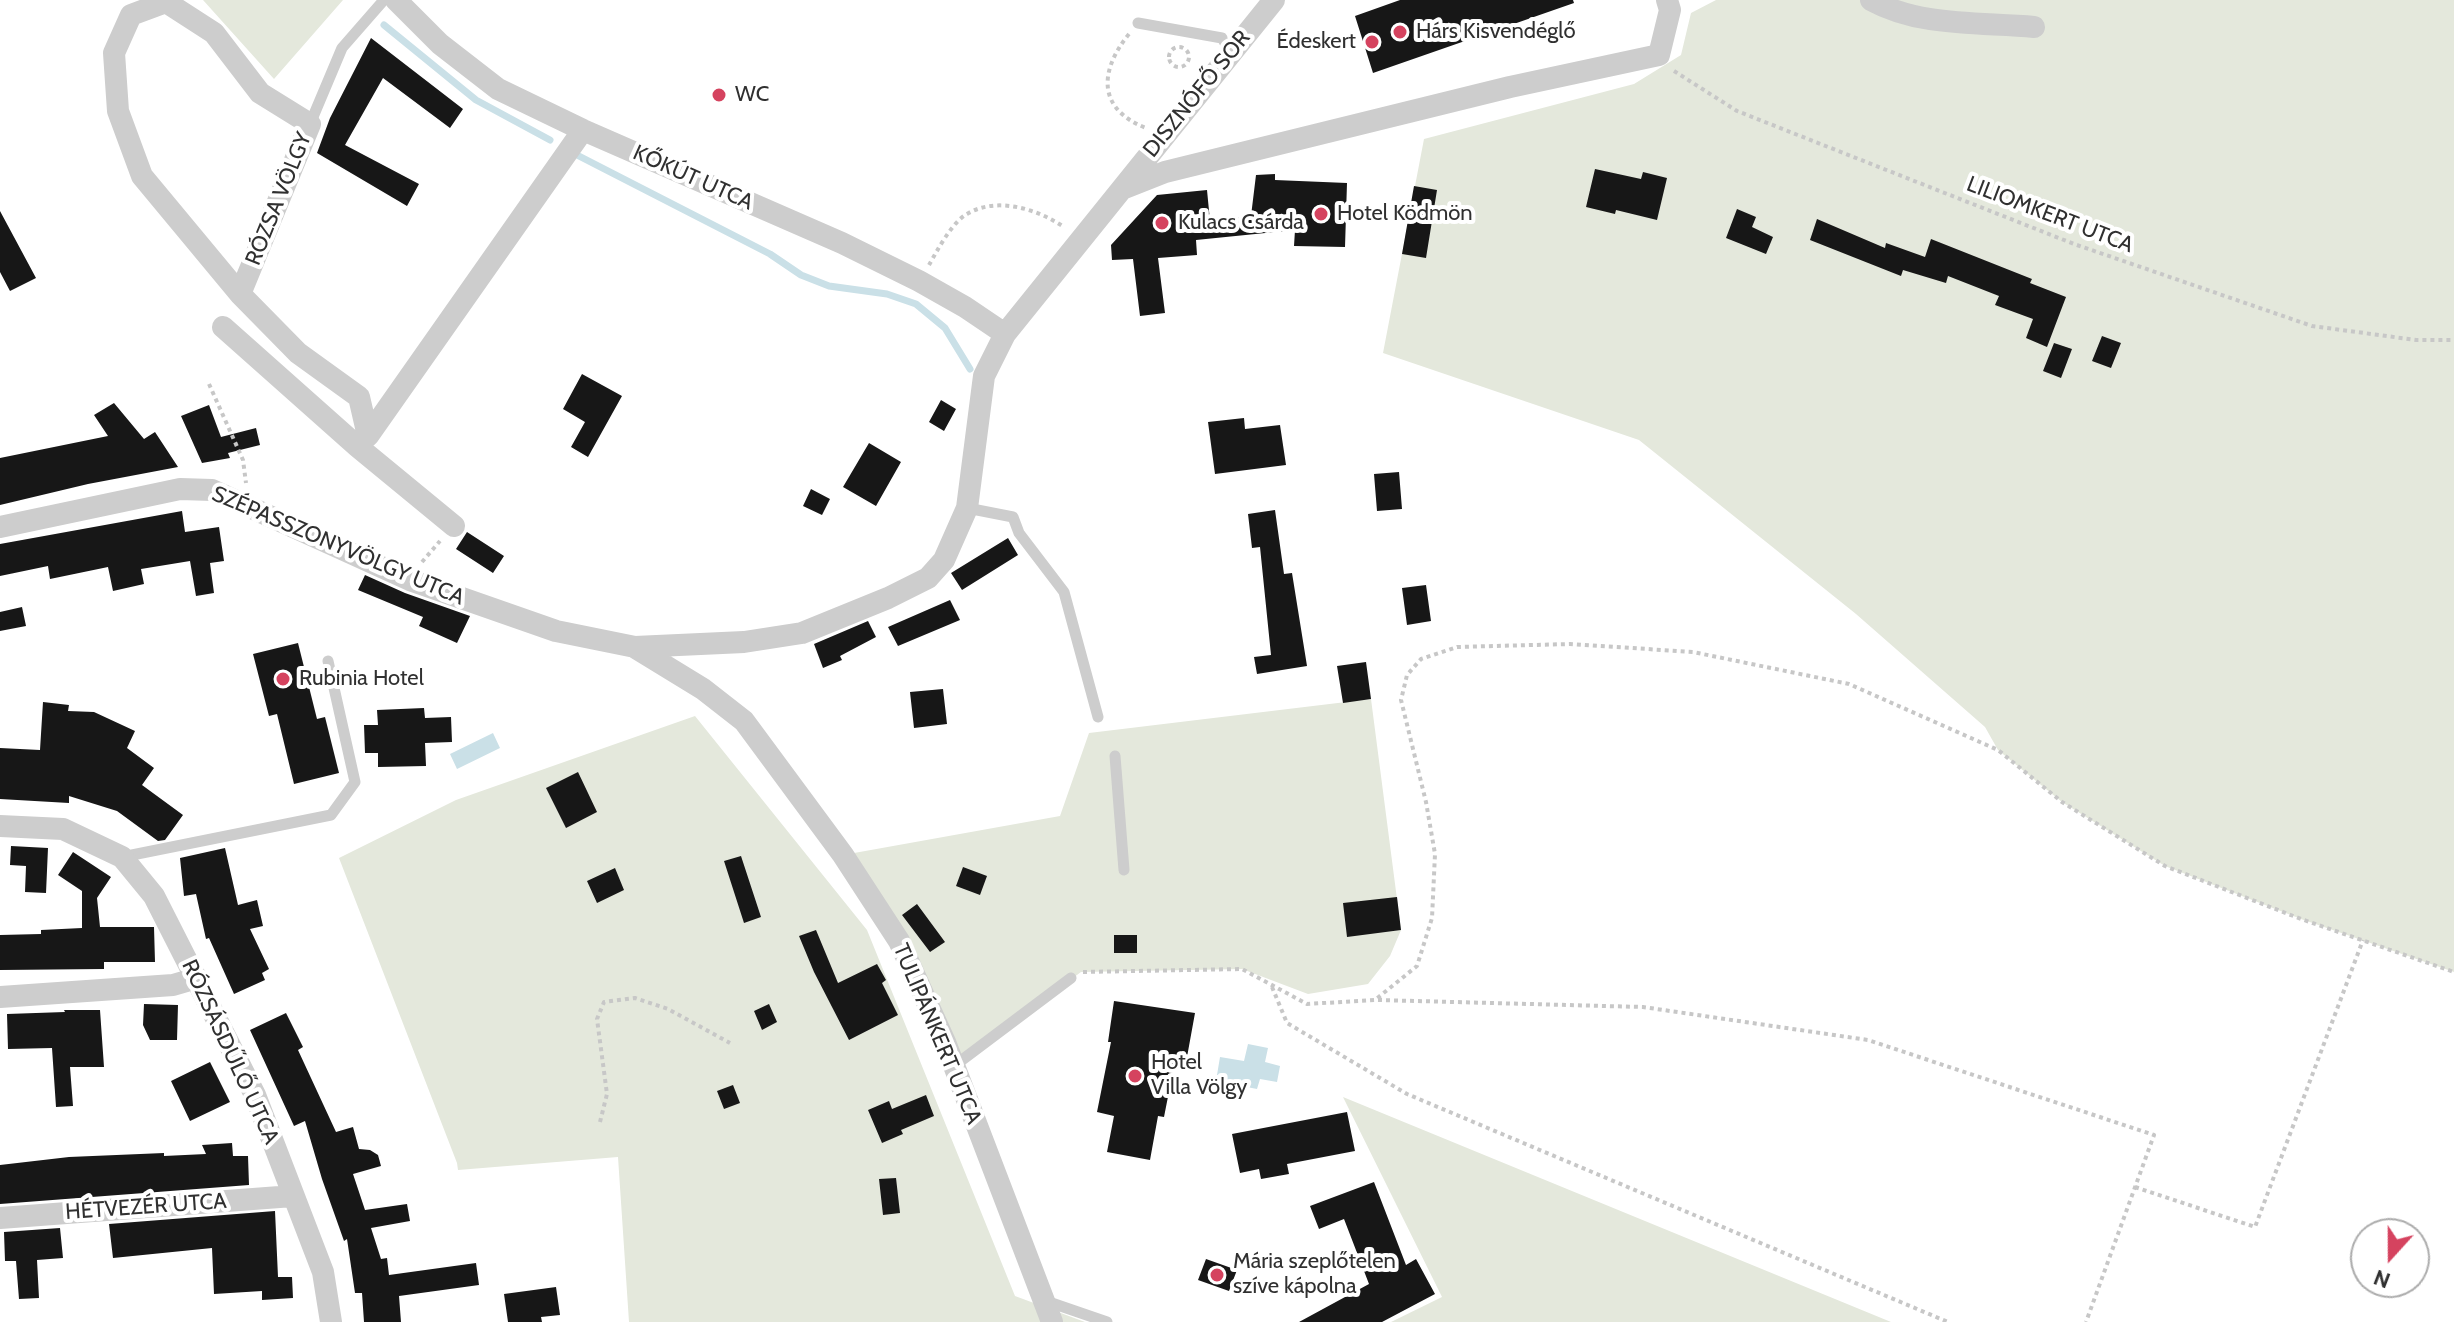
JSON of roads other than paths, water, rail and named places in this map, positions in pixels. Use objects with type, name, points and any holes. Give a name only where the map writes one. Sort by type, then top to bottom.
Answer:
[{"type":"street","name":"KŐKÚT UTCA","points":[[396,0],[440,44],[498,89],[583,130],[842,243],[919,281],[1005,334]]},
{"type":"street","name":"DISZNÓFŐ SOR","points":[[1080,239],[1274,0]]},
{"type":"street","points":[[1121,189],[1179,168],[1510,87],[1659,55],[1670,10],[1667,0]]},
{"type":"street","points":[[1871,0],[1892,12],[1915,16],[2034,27]]},
{"type":"street","name":"RÓZSA VÖLGY","points":[[240,294],[310,124],[260,93],[214,33],[166,2],[131,15],[114,53],[118,111],[142,176],[240,294],[298,353],[359,397],[363,441]]},
{"type":"street","points":[[363,441],[583,130]]},
{"type":"street","name":"SZÉPASSZONYVÖLGY UTCA","points":[[0,527],[180,489],[212,490],[410,580],[556,631],[635,647],[744,642],[802,633],[928,578],[944,560],[967,508],[984,376],[1005,334],[1080,239]]},
{"type":"street","points":[[223,327],[363,441],[454,526]]},
{"type":"street","name":"TULIPÁNKERT UTCA","points":[[635,647],[665,663],[744,721],[843,855],[899,941],[954,1066],[1052,1322]]},
{"type":"street","name":"RÓZSÁSDŰLŐ UTCA","points":[[0,826],[63,829],[122,857],[154,896],[255,1095],[323,1272],[331,1322]]},
{"type":"street","points":[[0,997],[173,985],[197,978]]},
{"type":"street","name":"HÉTVEZÉR UTCA","points":[[0,1218],[293,1196]]},
{"type":"lane","points":[[310,124],[342,48],[384,0]]},
{"type":"lane","points":[[1138,23],[1222,38],[1231,53]]},
{"type":"lane","points":[[967,508],[1013,517],[1019,533],[1064,592],[1098,717]]},
{"type":"lane","points":[[122,857],[331,815],[355,782],[328,661]]},
{"type":"lane","points":[[1115,756],[1124,870]]},
{"type":"lane","points":[[954,1066],[1071,978]]},
{"type":"lane","points":[[1042,1300],[1107,1322]]},
{"type":"water","points":[[493,733],[500,748],[457,769],[450,754]]},
{"type":"water","points":[[1248,1044],[1268,1048],[1265,1062],[1280,1066],[1277,1082],[1260,1079],[1257,1089],[1216,1081],[1220,1057],[1244,1061]]},
{"type":"waterway","points":[[384,25],[476,100],[550,140]]},
{"type":"waterway","points":[[575,154],[770,254],[801,275],[829,286],[887,294],[916,304],[945,328],[970,369]]},
{"type":"place","name":"Hárs Kisvendéglő","points":[[1400,32]]},
{"type":"place","name":"Édeskert","points":[[1372,42]]},
{"type":"place","name":"WC","points":[[719,95]]},
{"type":"place","name":"Hotel Ködmön","points":[[1321,214]]},
{"type":"place","name":"Kulacs Csárda","points":[[1162,223]]},
{"type":"place","name":"Rubinia Hotel","points":[[283,679]]},
{"type":"place","name":"Hotel Villa Völgy","points":[[1135,1076]]},
{"type":"place","name":"Mária szeplőtelen szíve kápolna","points":[[1217,1275]]}]
